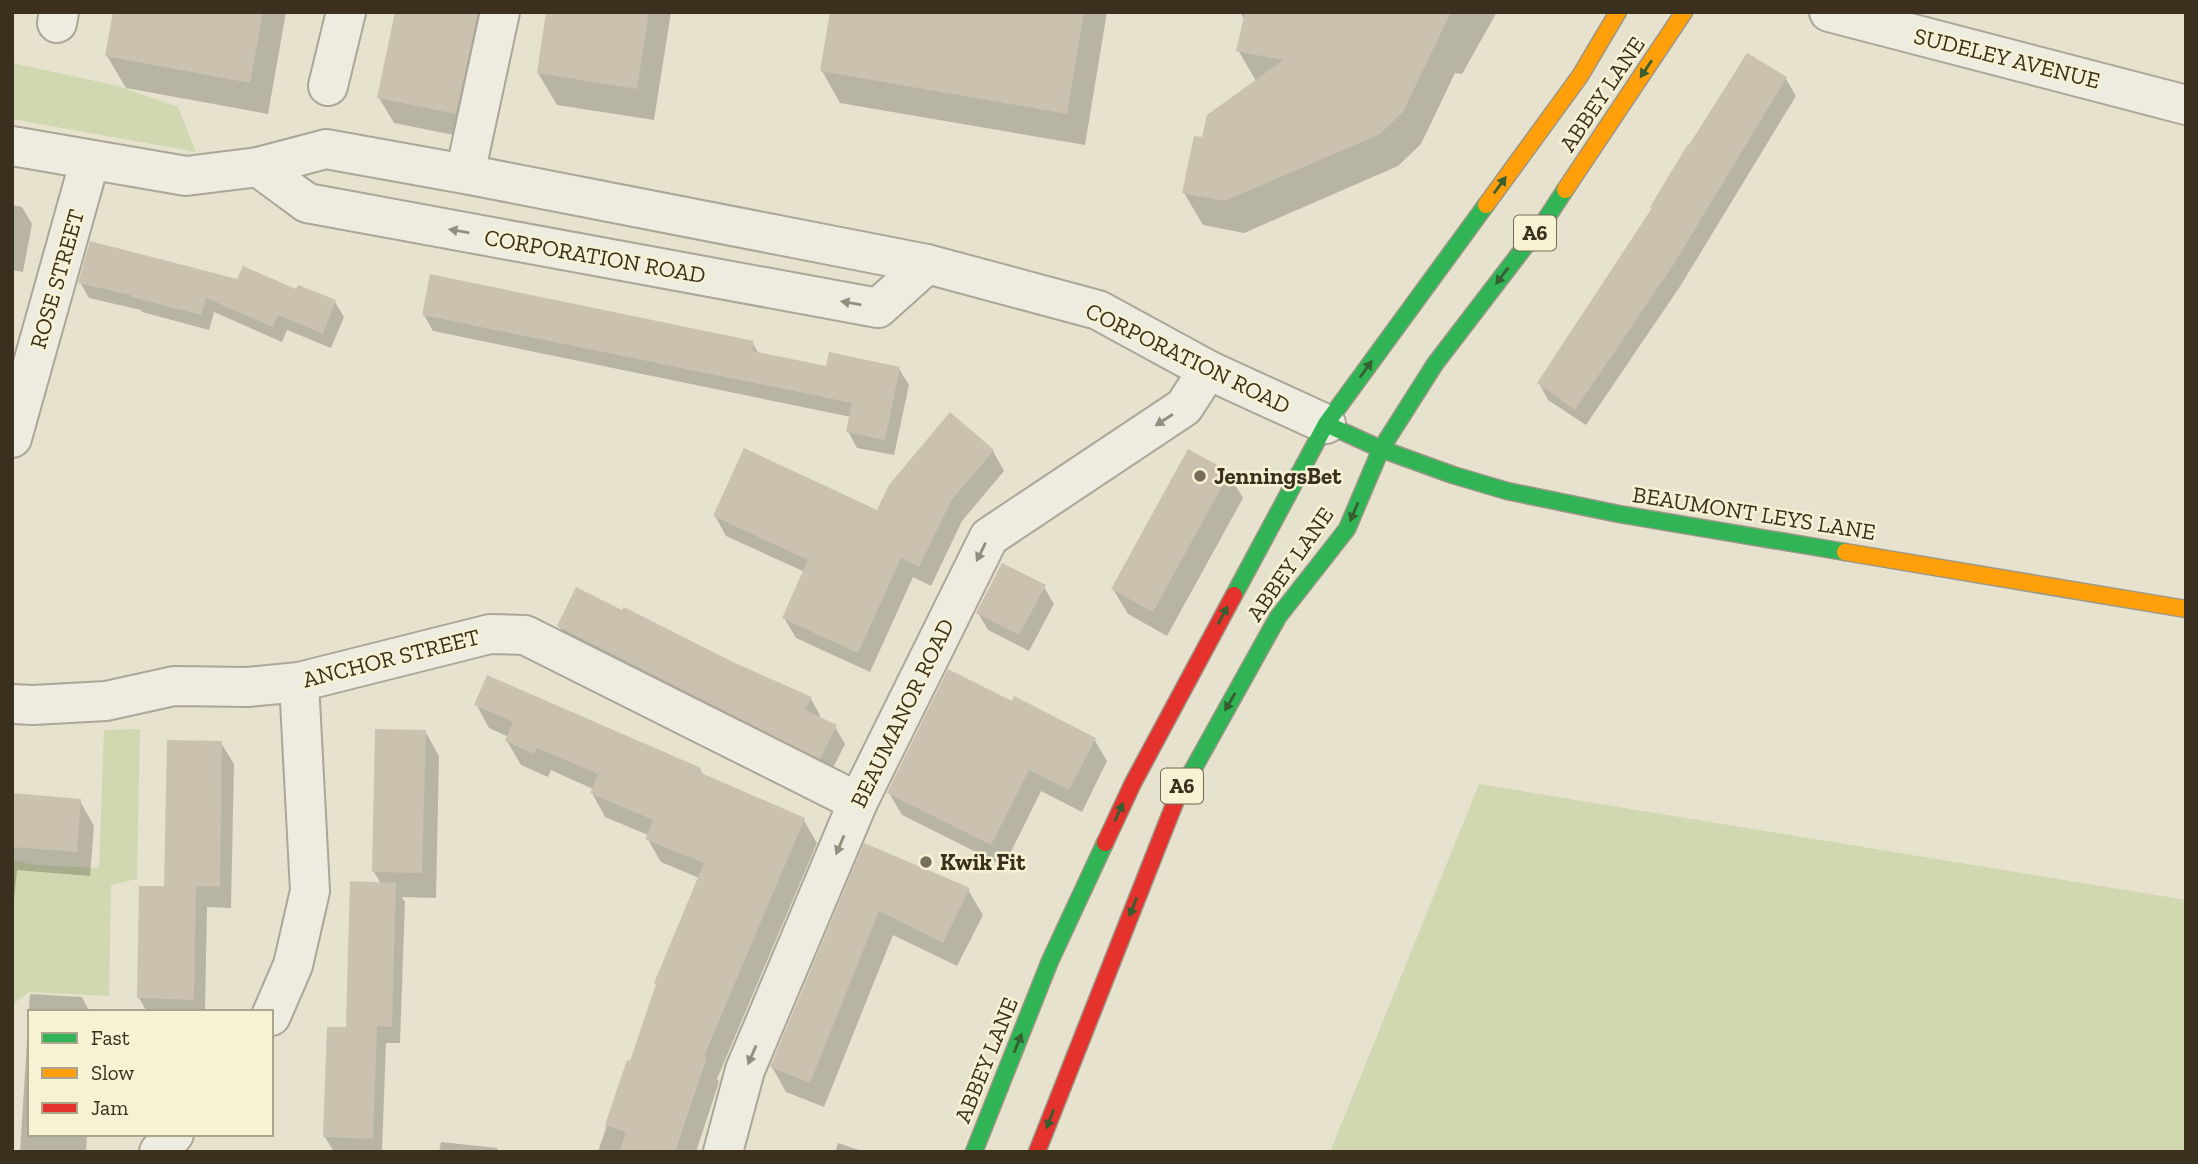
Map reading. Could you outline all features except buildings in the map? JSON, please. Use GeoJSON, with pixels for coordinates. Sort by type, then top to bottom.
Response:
{"type":"FeatureCollection","features":[{"type":"Feature","properties":{"kind":"main road","name":"ABBEY LANE"},"geometry":{"type":"LineString","coordinates":[[974,1152],[1051,961],[1133,783],[1326,424],[1580,76],[1618,12]]}},
{"type":"Feature","properties":{"kind":"main road","name":"ABBEY LANE"},"geometry":{"type":"LineString","coordinates":[[1037,1152],[1178,792],[1278,617],[1347,529],[1381,449],[1435,364],[1546,219],[1684,12]]}},
{"type":"Feature","properties":{"kind":"main road","name":"BEAUMONT LEYS LANE"},"geometry":{"type":"LineString","coordinates":[[1326,424],[1381,449],[1490,487],[1606,511],[2186,609]]}},
{"type":"Feature","properties":{"kind":"street"},"geometry":{"type":"LineString","coordinates":[[328,86],[346,12]]}},
{"type":"Feature","properties":{"kind":"street"},"geometry":{"type":"LineString","coordinates":[[465,174],[500,12]]}},
{"type":"Feature","properties":{"kind":"street","name":"SUDELEY AVENUE"},"geometry":{"type":"LineString","coordinates":[[1829,12],[2186,104]]}},
{"type":"Feature","properties":{"kind":"street","name":"CORPORATION ROAD"},"geometry":{"type":"LineString","coordinates":[[12,146],[186,176],[258,167],[326,149],[927,264],[1098,310],[1208,370],[1326,424]]}},
{"type":"Feature","properties":{"kind":"street","name":"ROSE STREET"},"geometry":{"type":"LineString","coordinates":[[12,438],[90,160]]}},
{"type":"Feature","properties":{"kind":"street","name":"CORPORATION ROAD"},"geometry":{"type":"LineString","coordinates":[[258,167],[307,203],[878,308],[927,264]]}},
{"type":"Feature","properties":{"kind":"street","name":"BEAUMANOR ROAD"},"geometry":{"type":"LineString","coordinates":[[723,1152],[745,1070],[858,802],[989,537],[1184,407],[1208,370]]}},
{"type":"Feature","properties":{"kind":"street","name":"ANCHOR STREET"},"geometry":{"type":"LineString","coordinates":[[12,704],[106,701],[174,687],[248,687],[299,682],[490,634],[525,635],[858,802]]}},
{"type":"Feature","properties":{"kind":"street"},"geometry":{"type":"LineString","coordinates":[[273,1011],[292,965],[310,891],[299,682]]}},
{"type":"Feature","properties":{"kind":"street"},"geometry":{"type":"LineString","coordinates":[[159,1152],[171,1136]]}},
{"type":"Feature","properties":{"kind":"green space"},"geometry":{"type":"Polygon","coordinates":[[[12,63],[118,86],[178,107],[196,152],[12,119],[12,63]]]}},
{"type":"Feature","properties":{"kind":"green space"},"geometry":{"type":"Polygon","coordinates":[[[140,729],[137,879],[111,885],[109,996],[29,992],[12,1005],[12,860],[35,865],[99,868],[104,730],[140,729]]]}},
{"type":"Feature","properties":{"kind":"green space"},"geometry":{"type":"Polygon","coordinates":[[[1479,784],[2186,900],[2186,1152],[1330,1152],[1479,784]]]}},
{"type":"Feature","properties":{"kind":"traffic: fast"},"geometry":{"type":"LineString","coordinates":[[1176,800],[1278,617],[1347,529],[1381,449],[1435,364],[1546,219],[1565,190]]}},
{"type":"Feature","properties":{"kind":"traffic: fast"},"geometry":{"type":"LineString","coordinates":[[1234,595],[1326,424],[1486,205]]}},
{"type":"Feature","properties":{"kind":"traffic: fast"},"geometry":{"type":"LineString","coordinates":[[1326,424],[1381,449],[1507,491],[1619,514],[1845,552]]}},
{"type":"Feature","properties":{"kind":"traffic: fast"},"geometry":{"type":"LineString","coordinates":[[974,1152],[1050,961],[1105,843]]}},
{"type":"Feature","properties":{"kind":"traffic: slow"},"geometry":{"type":"LineString","coordinates":[[1486,205],[1580,76],[1618,12]]}},
{"type":"Feature","properties":{"kind":"traffic: slow"},"geometry":{"type":"LineString","coordinates":[[1565,190],[1684,12]]}},
{"type":"Feature","properties":{"kind":"traffic: slow"},"geometry":{"type":"LineString","coordinates":[[1845,552],[2186,609]]}},
{"type":"Feature","properties":{"kind":"traffic: jam"},"geometry":{"type":"LineString","coordinates":[[1105,843],[1133,783],[1234,595]]}},
{"type":"Feature","properties":{"kind":"traffic: jam"},"geometry":{"type":"LineString","coordinates":[[1037,1152],[1176,800]]}},
{"type":"Feature","properties":{"kind":"place","name":"JenningsBet"},"geometry":{"type":"Point","coordinates":[1200,476]}},
{"type":"Feature","properties":{"kind":"place","name":"Kwik Fit"},"geometry":{"type":"Point","coordinates":[926,862]}}]}
